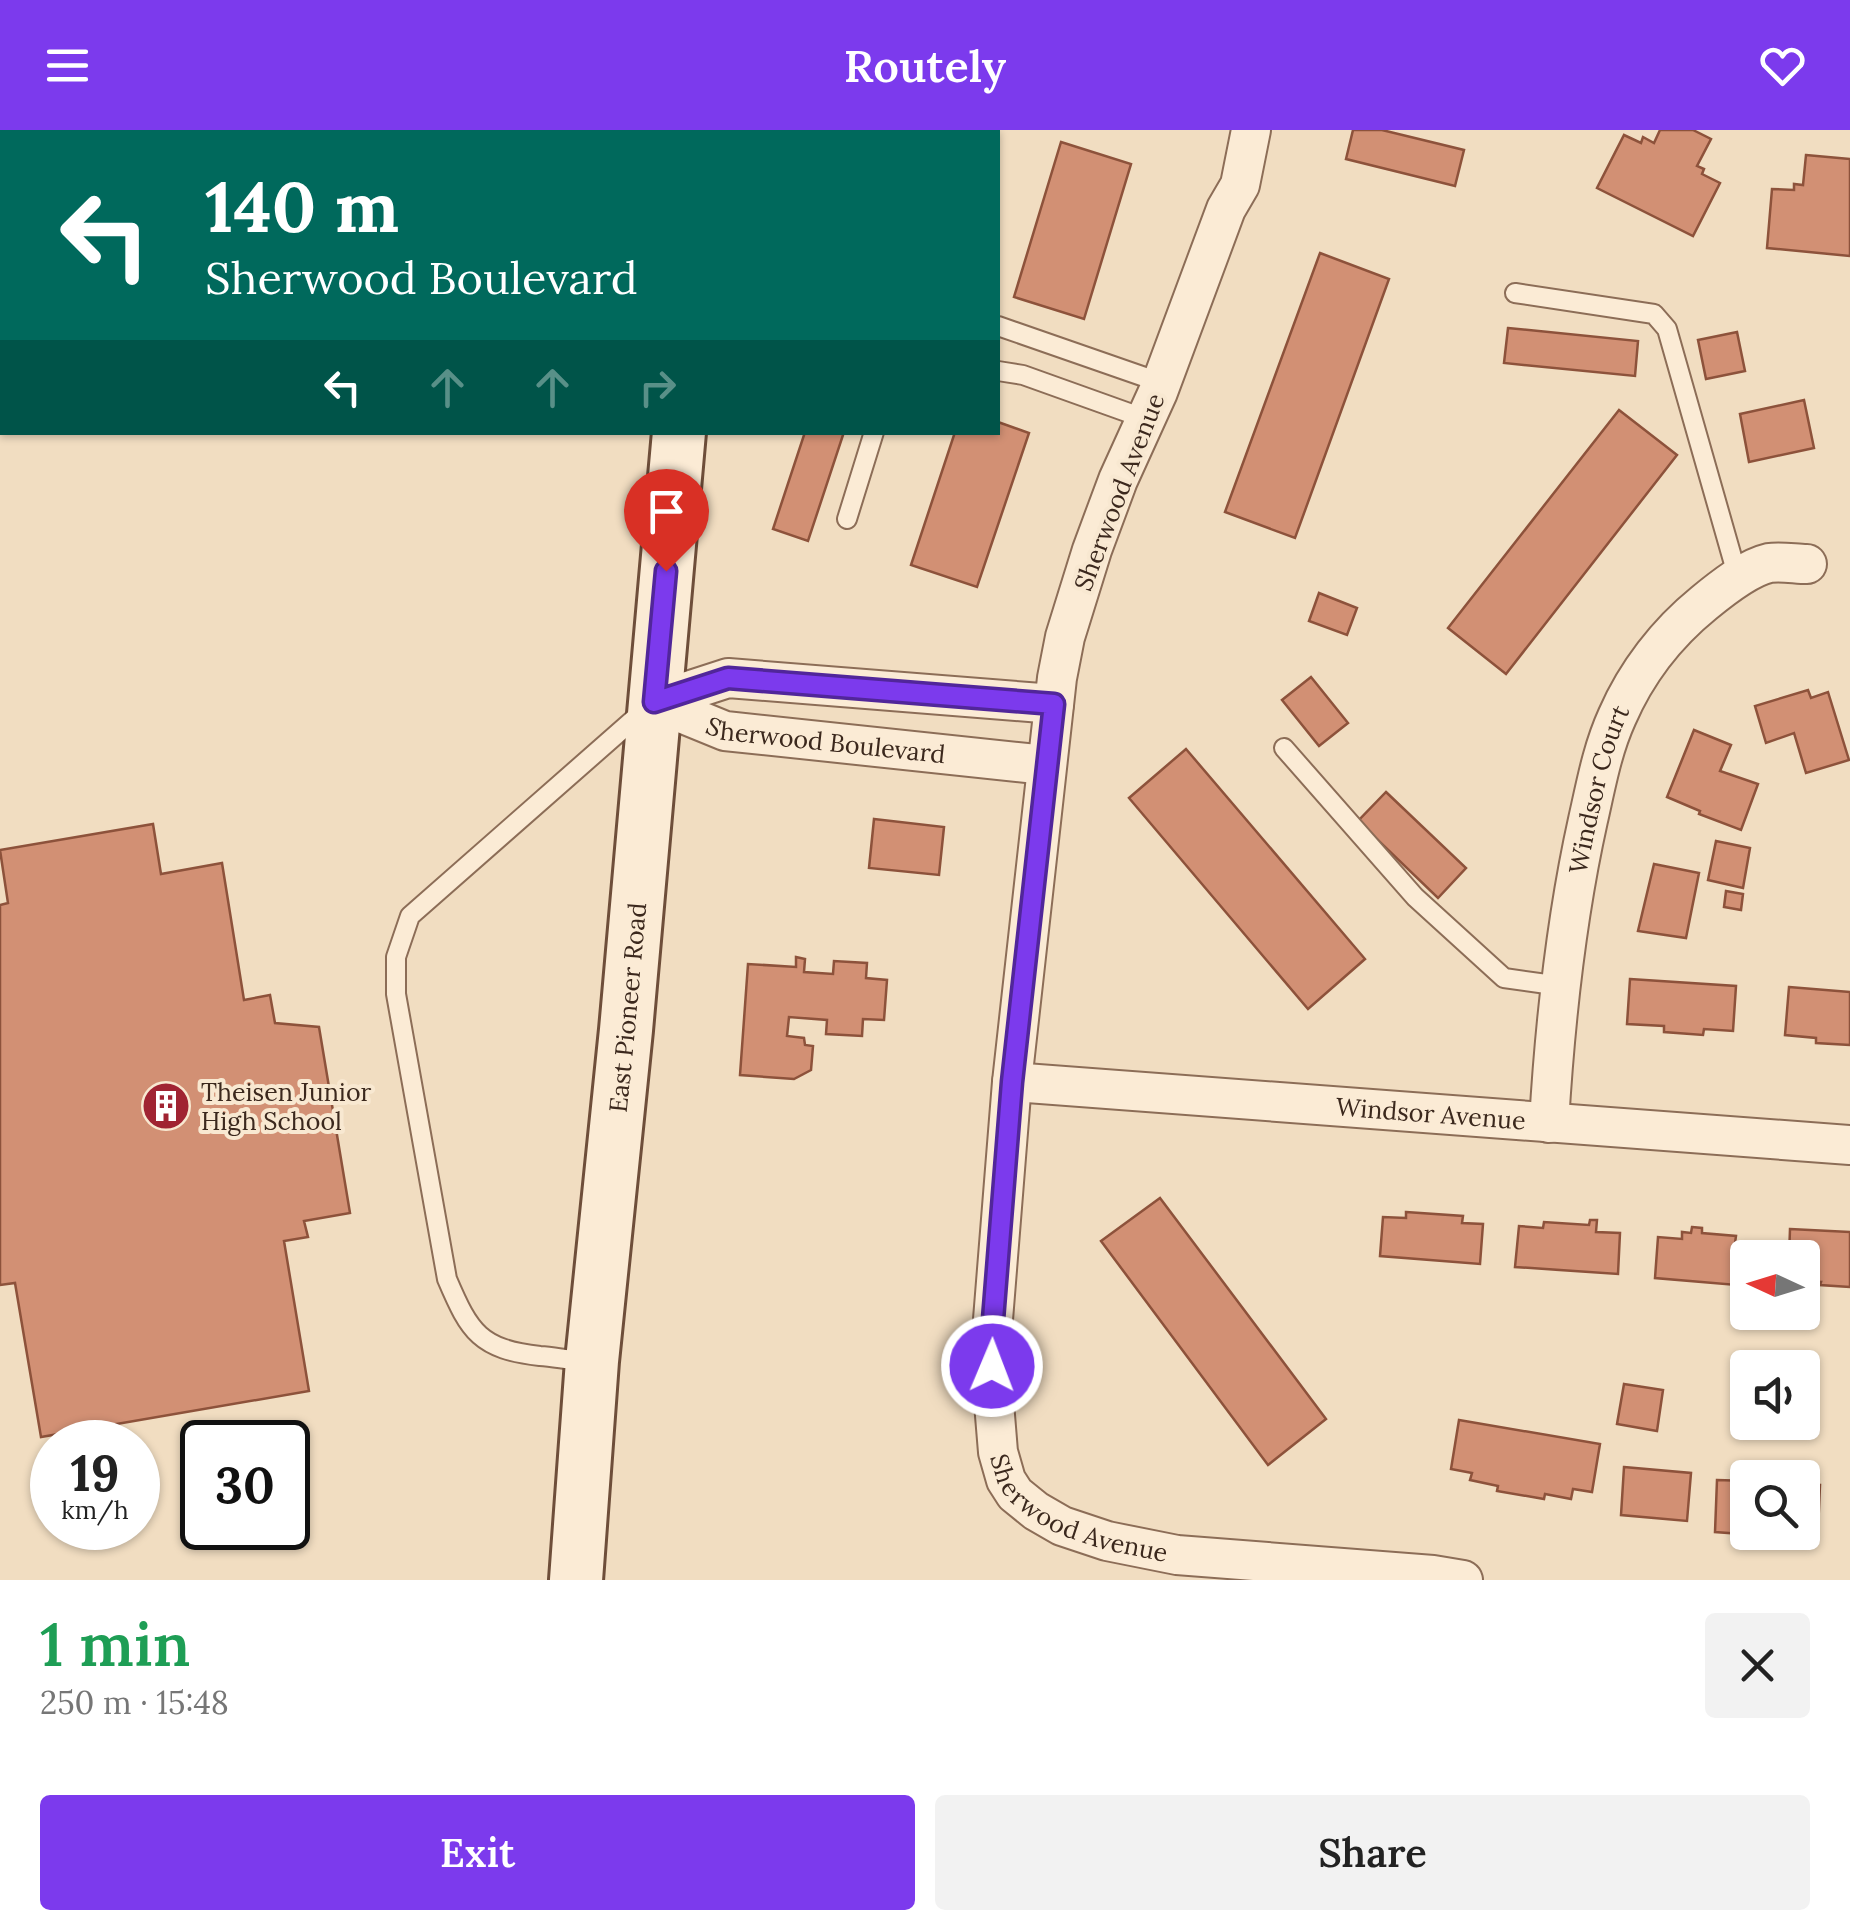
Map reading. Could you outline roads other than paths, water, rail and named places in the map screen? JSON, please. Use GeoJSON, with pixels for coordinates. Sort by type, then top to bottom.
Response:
{"type":"FeatureCollection","features":[{"type":"Feature","properties":{"kind":"main road","name":"East Pioneer Road"},"geometry":{"type":"LineString","coordinates":[[576,1580],[592,1361],[679,435]]}},
{"type":"Feature","properties":{"kind":"street","name":"Sherwood Avenue"},"geometry":{"type":"LineString","coordinates":[[1251,130],[1240,184],[1226,208],[1162,383],[1118,480],[1065,637],[1046,765],[1012,1082],[992,1332],[998,1452],[1006,1480],[1015,1494],[1036,1512],[1107,1542],[1176,1555],[1463,1580]]}},
{"type":"Feature","properties":{"kind":"street","name":"Windsor Court"},"geometry":{"type":"LineString","coordinates":[[1549,1123],[1561,986],[1583,845],[1602,758],[1617,717],[1664,642],[1694,611],[1738,578],[1769,563],[1808,564]]}},
{"type":"Feature","properties":{"kind":"street","name":"Sherwood Boulevard"},"geometry":{"type":"LineString","coordinates":[[654,702],[728,678],[1054,704]]}},
{"type":"Feature","properties":{"kind":"street","name":"Sherwood Boulevard"},"geometry":{"type":"LineString","coordinates":[[654,702],[724,731],[1046,765]]}},
{"type":"Feature","properties":{"kind":"street","name":"Windsor Avenue"},"geometry":{"type":"LineString","coordinates":[[1012,1082],[1850,1145]]}},
{"type":"Feature","properties":{"kind":"lane"},"geometry":{"type":"LineString","coordinates":[[1515,294],[1654,314],[1667,329],[1738,578]]}},
{"type":"Feature","properties":{"kind":"lane"},"geometry":{"type":"LineString","coordinates":[[1000,327],[1162,383]]}},
{"type":"Feature","properties":{"kind":"lane"},"geometry":{"type":"LineString","coordinates":[[1000,371],[1024,375],[1146,418]]}},
{"type":"Feature","properties":{"kind":"lane"},"geometry":{"type":"LineString","coordinates":[[847,519],[873,435]]}},
{"type":"Feature","properties":{"kind":"lane"},"geometry":{"type":"LineString","coordinates":[[592,1361],[512,1353],[499,1348],[483,1340],[469,1325],[455,1298],[447,1279],[396,994],[396,956],[410,916],[654,702]]}},
{"type":"Feature","properties":{"kind":"lane"},"geometry":{"type":"LineString","coordinates":[[1284,748],[1415,897],[1504,978],[1561,986]]}},
{"type":"Feature","properties":{"kind":"place","name":"Theisen Junior High School"},"geometry":{"type":"Point","coordinates":[166,1106]}}]}
